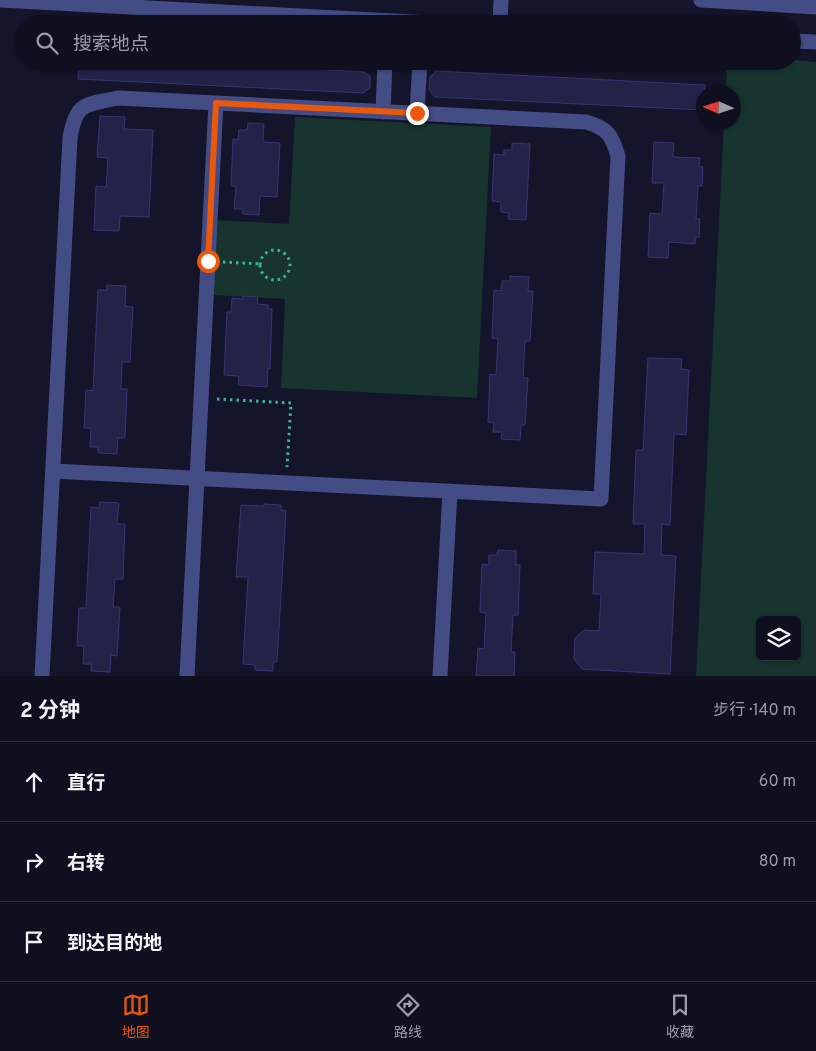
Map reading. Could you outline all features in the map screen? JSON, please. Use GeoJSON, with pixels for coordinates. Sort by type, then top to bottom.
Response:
{"type":"FeatureCollection","features":[{"type":"Feature","properties":{"kind":"street"},"geometry":{"type":"LineString","coordinates":[[0,0],[265,15]]}},
{"type":"Feature","properties":{"kind":"street"},"geometry":{"type":"LineString","coordinates":[[500,15],[501,0]]}},
{"type":"Feature","properties":{"kind":"street"},"geometry":{"type":"LineString","coordinates":[[701,0],[816,7]]}},
{"type":"Feature","properties":{"kind":"street"},"geometry":{"type":"LineString","coordinates":[[801,41],[816,42]]}},
{"type":"Feature","properties":{"kind":"street"},"geometry":{"type":"LineString","coordinates":[[382,112],[385,70]]}},
{"type":"Feature","properties":{"kind":"street"},"geometry":{"type":"LineString","coordinates":[[417,113],[419,70]]}},
{"type":"Feature","properties":{"kind":"street"},"geometry":{"type":"LineString","coordinates":[[42,676],[70,138],[72,122],[79,109],[92,103],[118,98],[586,122],[606,130],[614,142],[618,156],[601,499],[53,471]]}},
{"type":"Feature","properties":{"kind":"street"},"geometry":{"type":"LineString","coordinates":[[187,676],[216,103]]}},
{"type":"Feature","properties":{"kind":"street"},"geometry":{"type":"LineString","coordinates":[[440,676],[450,491]]}},
{"type":"Feature","properties":{"kind":"path"},"geometry":{"type":"LineString","coordinates":[[274,250],[288,257],[290,269],[283,278],[272,280],[266,278],[262,273],[261,264],[264,255],[274,250]]}},
{"type":"Feature","properties":{"kind":"path"},"geometry":{"type":"LineString","coordinates":[[208,261],[261,264]]}},
{"type":"Feature","properties":{"kind":"path"},"geometry":{"type":"LineString","coordinates":[[200,398],[291,403],[287,483]]}},
{"type":"Feature","properties":{"kind":"green space"},"geometry":{"type":"Polygon","coordinates":[[[801,61],[816,62],[816,676],[696,676],[724,130],[741,130],[741,85],[726,85],[727,70],[801,70],[801,61]]]}},
{"type":"Feature","properties":{"kind":"green space"},"geometry":{"type":"Polygon","coordinates":[[[295,117],[491,127],[477,398],[281,388],[285,299],[212,295],[216,220],[289,224],[295,117]]]}},
{"type":"Feature","properties":{"kind":"building"},"geometry":{"type":"Polygon","coordinates":[[[78,70],[328,70],[364,72],[370,76],[370,88],[363,93],[78,79],[78,70]]]}},
{"type":"Feature","properties":{"kind":"building"},"geometry":{"type":"Polygon","coordinates":[[[436,71],[705,85],[696,85],[696,110],[435,97],[429,90],[430,77],[436,71]]]}},
{"type":"Feature","properties":{"kind":"building"},"geometry":{"type":"Polygon","coordinates":[[[100,116],[125,117],[124,129],[153,130],[149,217],[120,216],[119,231],[94,230],[96,186],[106,187],[108,158],[97,157],[100,116]]]}},
{"type":"Feature","properties":{"kind":"building"},"geometry":{"type":"Polygon","coordinates":[[[248,123],[264,124],[263,142],[280,143],[277,197],[260,196],[259,215],[243,214],[243,209],[234,209],[236,186],[231,186],[233,139],[238,140],[239,130],[247,130],[248,123]]]}},
{"type":"Feature","properties":{"kind":"building"},"geometry":{"type":"Polygon","coordinates":[[[654,142],[674,143],[673,157],[700,158],[699,166],[703,167],[702,186],[698,186],[696,219],[700,219],[699,237],[695,237],[695,244],[669,242],[668,258],[648,257],[650,213],[662,214],[664,183],[652,183],[654,142]]]}},
{"type":"Feature","properties":{"kind":"building"},"geometry":{"type":"Polygon","coordinates":[[[512,143],[530,144],[526,220],[508,219],[509,213],[501,212],[501,202],[492,201],[494,154],[504,155],[504,150],[512,150],[512,143]]]}},
{"type":"Feature","properties":{"kind":"building"},"geometry":{"type":"Polygon","coordinates":[[[510,276],[529,277],[528,291],[533,291],[530,341],[525,341],[523,378],[528,378],[525,425],[521,425],[520,440],[501,439],[502,432],[493,432],[494,423],[488,422],[490,374],[496,375],[498,339],[492,338],[494,290],[501,291],[502,281],[510,281],[510,276]]]}},
{"type":"Feature","properties":{"kind":"building"},"geometry":{"type":"Polygon","coordinates":[[[107,285],[126,286],[125,306],[133,307],[130,362],[122,362],[121,389],[127,389],[125,438],[118,438],[117,454],[98,453],[98,447],[90,447],[91,428],[84,428],[86,390],[93,391],[98,290],[107,290],[107,285]]]}},
{"type":"Feature","properties":{"kind":"building"},"geometry":{"type":"Polygon","coordinates":[[[243,296],[258,297],[257,304],[268,305],[268,309],[272,309],[270,369],[268,368],[267,387],[238,385],[239,376],[224,375],[227,312],[231,312],[232,298],[243,299],[243,296]]]}},
{"type":"Feature","properties":{"kind":"building"},"geometry":{"type":"Polygon","coordinates":[[[648,358],[682,359],[681,369],[689,370],[686,435],[674,434],[670,525],[662,524],[661,555],[676,556],[670,674],[582,669],[574,659],[575,638],[584,630],[599,631],[601,594],[593,594],[595,552],[644,554],[645,524],[633,524],[636,450],[643,450],[648,358]]]}},
{"type":"Feature","properties":{"kind":"building"},"geometry":{"type":"Polygon","coordinates":[[[100,502],[119,503],[117,524],[125,524],[123,579],[115,579],[113,607],[120,607],[117,656],[111,655],[110,672],[91,671],[91,664],[83,664],[84,646],[77,646],[79,608],[86,608],[91,507],[99,508],[100,502]]]}},
{"type":"Feature","properties":{"kind":"building"},"geometry":{"type":"Polygon","coordinates":[[[264,504],[281,505],[281,510],[286,511],[277,662],[273,662],[273,671],[255,670],[255,665],[243,664],[248,577],[236,577],[241,505],[264,506],[264,504]]]}},
{"type":"Feature","properties":{"kind":"building"},"geometry":{"type":"Polygon","coordinates":[[[498,550],[516,551],[516,565],[520,565],[518,615],[513,615],[511,652],[515,652],[514,676],[476,676],[478,648],[484,649],[486,613],[480,612],[482,564],[489,565],[489,555],[497,555],[498,550]]]}},
{"type":"Feature","properties":{"kind":"route"},"geometry":{"type":"LineString","coordinates":[[208,261],[216,103],[417,113]]}}]}
